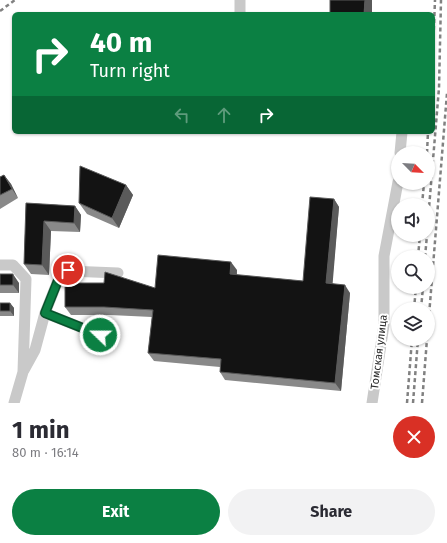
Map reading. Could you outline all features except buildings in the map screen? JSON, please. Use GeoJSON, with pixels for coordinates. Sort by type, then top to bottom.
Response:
{"type":"FeatureCollection","features":[{"type":"Feature","properties":{"kind":"street"},"geometry":{"type":"LineString","coordinates":[[240,0],[240,12]]}},
{"type":"Feature","properties":{"kind":"street"},"geometry":{"type":"LineString","coordinates":[[401,146],[402,134]]}},
{"type":"Feature","properties":{"kind":"street","name":"Томская улица"},"geometry":{"type":"LineString","coordinates":[[372,403],[384,325],[384,256],[396,190]]}},
{"type":"Feature","properties":{"kind":"street"},"geometry":{"type":"LineString","coordinates":[[0,265],[13,265],[26,279],[23,372]]}},
{"type":"Feature","properties":{"kind":"street"},"geometry":{"type":"LineString","coordinates":[[14,403],[23,372],[35,350],[45,313],[59,278],[68,270],[118,273]]}},
{"type":"Feature","properties":{"kind":"street"},"geometry":{"type":"LineString","coordinates":[[45,313],[100,335]]}},
{"type":"Feature","properties":{"kind":"railway"},"geometry":{"type":"LineString","coordinates":[[0,11],[15,0]]}},
{"type":"Feature","properties":{"kind":"railway"},"geometry":{"type":"LineString","coordinates":[[435,0],[435,12]]}},
{"type":"Feature","properties":{"kind":"railway"},"geometry":{"type":"LineString","coordinates":[[430,198],[439,88],[441,0]]}},
{"type":"Feature","properties":{"kind":"railway"},"geometry":{"type":"LineString","coordinates":[[430,302],[447,93]]}},
{"type":"Feature","properties":{"kind":"railway"},"geometry":{"type":"LineString","coordinates":[[427,146],[428,134]]}},
{"type":"Feature","properties":{"kind":"railway"},"geometry":{"type":"LineString","coordinates":[[423,190],[423,198]]}},
{"type":"Feature","properties":{"kind":"railway"},"geometry":{"type":"LineString","coordinates":[[419,242],[419,250]]}},
{"type":"Feature","properties":{"kind":"railway"},"geometry":{"type":"LineString","coordinates":[[426,242],[426,250]]}},
{"type":"Feature","properties":{"kind":"railway"},"geometry":{"type":"LineString","coordinates":[[415,294],[415,302]]}},
{"type":"Feature","properties":{"kind":"railway"},"geometry":{"type":"LineString","coordinates":[[422,294],[422,302]]}},
{"type":"Feature","properties":{"kind":"railway"},"geometry":{"type":"LineString","coordinates":[[407,403],[411,346]]}},
{"type":"Feature","properties":{"kind":"railway"},"geometry":{"type":"LineString","coordinates":[[413,403],[417,346]]}},
{"type":"Feature","properties":{"kind":"railway"},"geometry":{"type":"LineString","coordinates":[[422,403],[426,346]]}},
{"type":"Feature","properties":{"kind":"route"},"geometry":{"type":"LineString","coordinates":[[68,270],[59,278],[45,313],[100,335]]}}]}
